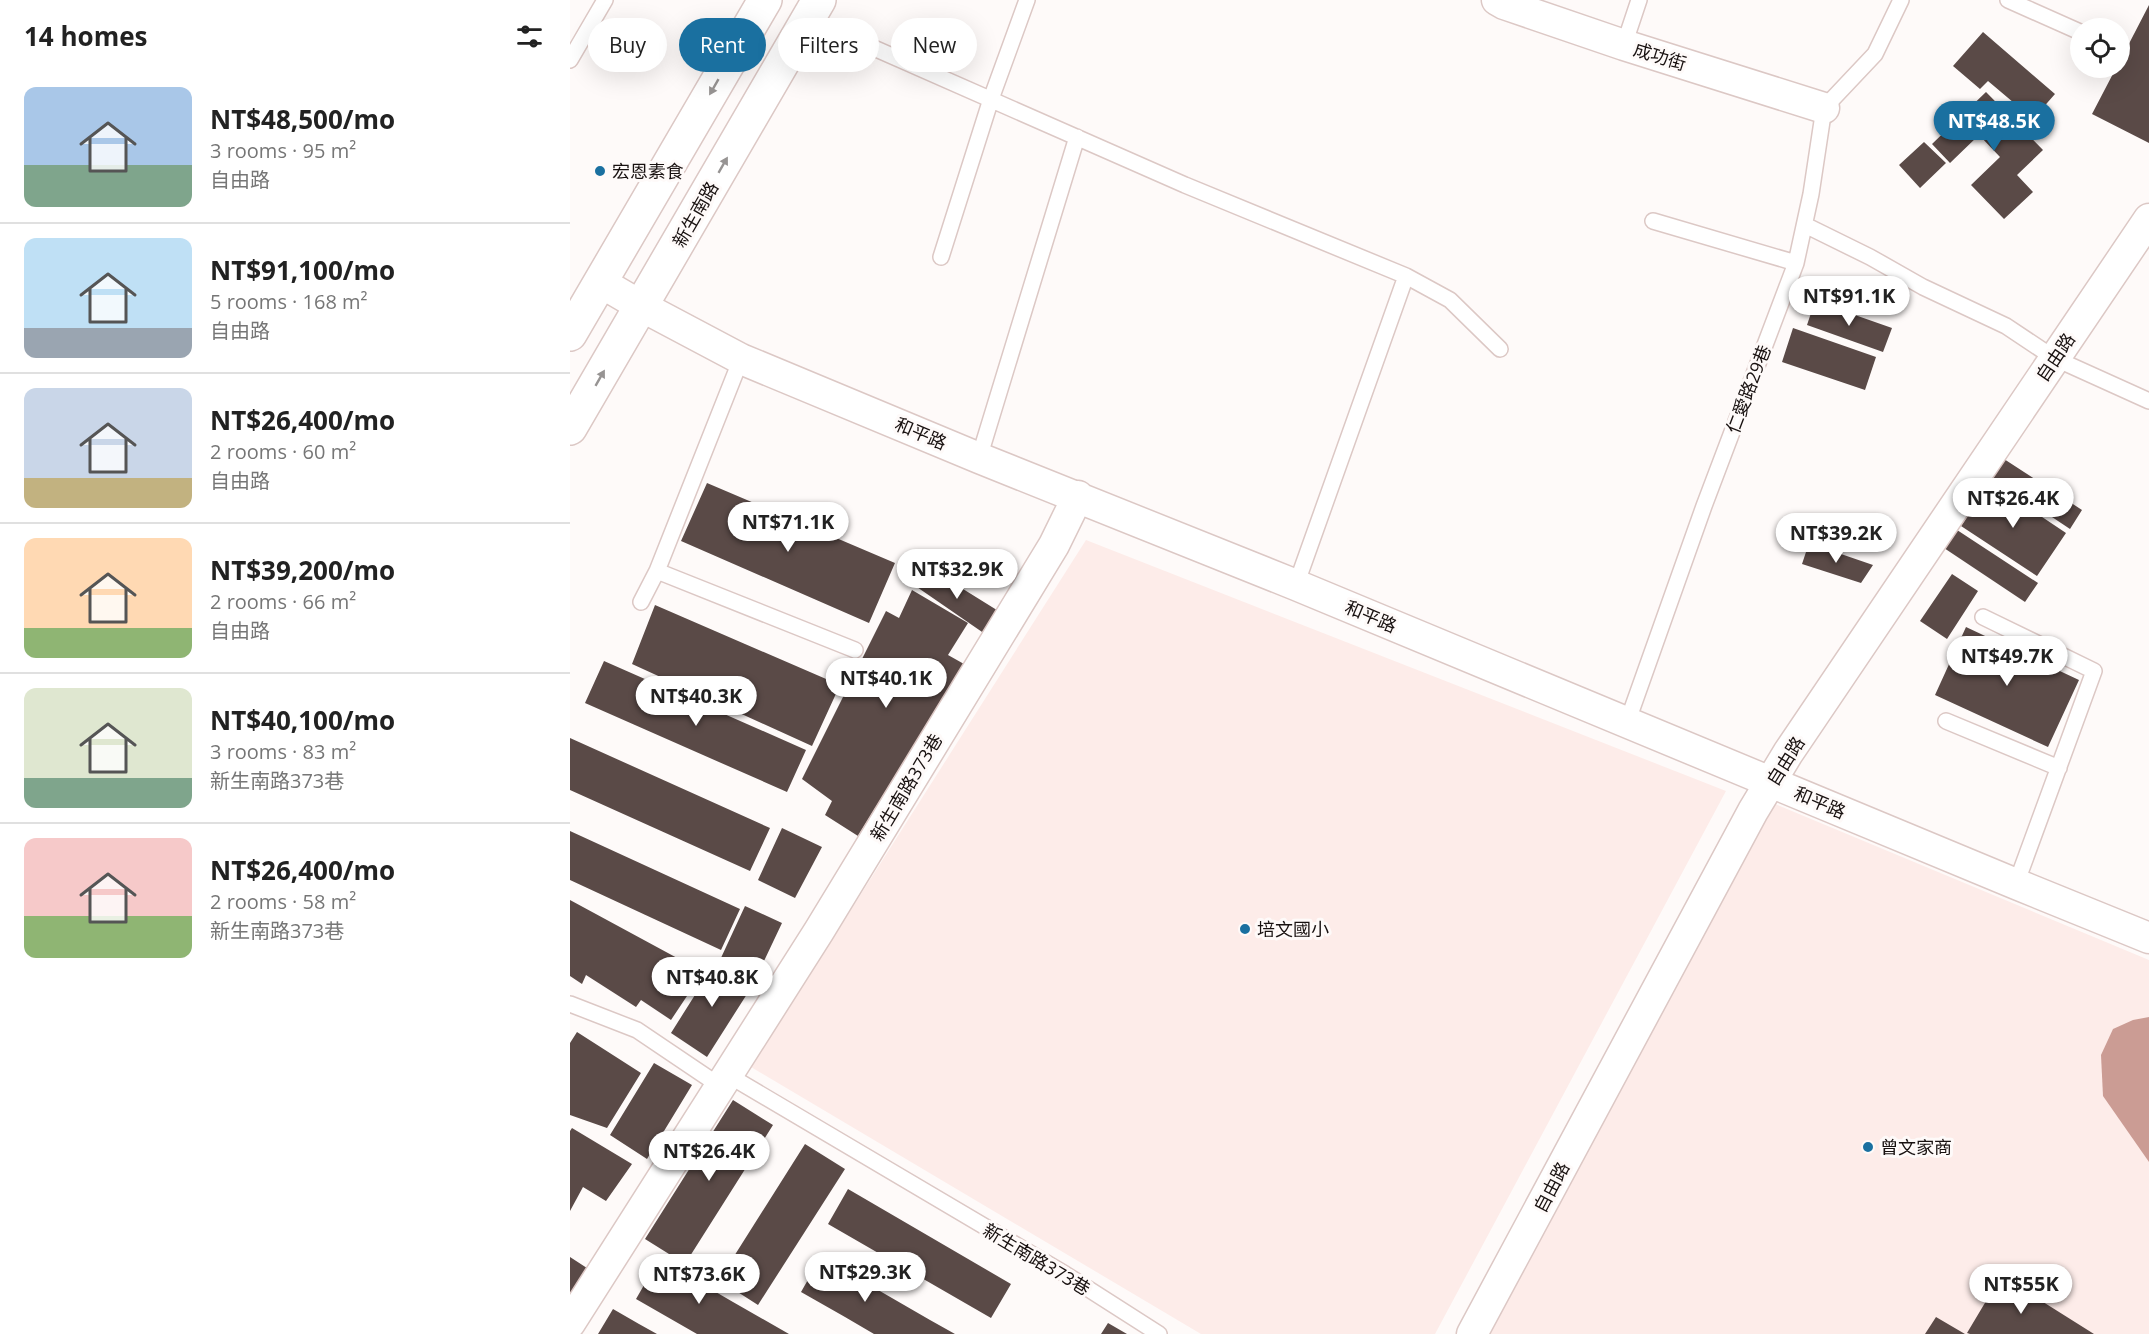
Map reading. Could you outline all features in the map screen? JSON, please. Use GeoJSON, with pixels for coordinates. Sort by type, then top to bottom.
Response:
{"type":"FeatureCollection","features":[{"type":"Feature","properties":{"kind":"main road"},"geometry":{"type":"LineString","coordinates":[[570,334],[765,0]]}},
{"type":"Feature","properties":{"kind":"main road","name":"新生南路"},"geometry":{"type":"LineString","coordinates":[[570,428],[814,9]]}},
{"type":"Feature","properties":{"kind":"street","name":"成功街"},"geometry":{"type":"LineString","coordinates":[[1502,1],[1624,45],[1824,108]]}},
{"type":"Feature","properties":{"kind":"street","name":"自由路"},"geometry":{"type":"LineString","coordinates":[[1472,1334],[1753,811],[1795,743],[2149,219]]}},
{"type":"Feature","properties":{"kind":"street","name":"和平路"},"geometry":{"type":"LineString","coordinates":[[600,282],[741,358],[979,458],[1296,585],[2149,938]]}},
{"type":"Feature","properties":{"kind":"street","name":"新生南路373巷"},"geometry":{"type":"LineString","coordinates":[[570,1323],[840,896],[1054,545],[1078,496]]}},
{"type":"Feature","properties":{"kind":"lane"},"geometry":{"type":"LineString","coordinates":[[570,60],[605,0]]}},
{"type":"Feature","properties":{"kind":"lane"},"geometry":{"type":"LineString","coordinates":[[941,257],[991,99],[1027,0]]}},
{"type":"Feature","properties":{"kind":"lane"},"geometry":{"type":"LineString","coordinates":[[1624,45],[1639,0]]}},
{"type":"Feature","properties":{"kind":"lane"},"geometry":{"type":"LineString","coordinates":[[1824,108],[1875,54],[1901,0]]}},
{"type":"Feature","properties":{"kind":"lane"},"geometry":{"type":"LineString","coordinates":[[2008,0],[2070,28]]}},
{"type":"Feature","properties":{"kind":"lane"},"geometry":{"type":"LineString","coordinates":[[814,9],[991,99],[1185,185],[1406,276],[1450,300],[1500,349]]}},
{"type":"Feature","properties":{"kind":"lane","name":"仁愛路29巷"},"geometry":{"type":"LineString","coordinates":[[1627,723],[1704,506],[1796,263],[1805,225],[1824,108]]}},
{"type":"Feature","properties":{"kind":"lane"},"geometry":{"type":"LineString","coordinates":[[979,458],[1077,137]]}},
{"type":"Feature","properties":{"kind":"lane"},"geometry":{"type":"LineString","coordinates":[[1653,221],[1796,263]]}},
{"type":"Feature","properties":{"kind":"lane"},"geometry":{"type":"LineString","coordinates":[[1805,225],[1870,256],[1923,287],[2006,326],[2054,358],[2149,401]]}},
{"type":"Feature","properties":{"kind":"lane"},"geometry":{"type":"LineString","coordinates":[[1296,585],[1406,276]]}},
{"type":"Feature","properties":{"kind":"lane"},"geometry":{"type":"LineString","coordinates":[[641,602],[657,571],[741,358]]}},
{"type":"Feature","properties":{"kind":"lane"},"geometry":{"type":"LineString","coordinates":[[657,571],[855,650]]}},
{"type":"Feature","properties":{"kind":"lane"},"geometry":{"type":"LineString","coordinates":[[1983,617],[2094,671],[2016,884]]}},
{"type":"Feature","properties":{"kind":"lane"},"geometry":{"type":"LineString","coordinates":[[1946,721],[2059,768]]}},
{"type":"Feature","properties":{"kind":"lane"},"geometry":{"type":"LineString","coordinates":[[570,1004],[637,1030],[724,1080]]}},
{"type":"Feature","properties":{"kind":"lane","name":"新生南路373巷"},"geometry":{"type":"LineString","coordinates":[[724,1080],[1065,1274],[1159,1334]]}},
{"type":"Feature","properties":{"kind":"shaded area","name":"培文國小"},"geometry":{"type":"Polygon","coordinates":[[[1086,540],[1726,791],[1435,1334],[1201,1334],[751,1067],[1086,540]]]}},
{"type":"Feature","properties":{"kind":"shaded area","name":"曾文家商"},"geometry":{"type":"Polygon","coordinates":[[[1775,804],[2149,960],[2149,1334],[1486,1334],[1775,804]]]}},
{"type":"Feature","properties":{"kind":"shaded area"},"geometry":{"type":"Polygon","coordinates":[[[2149,1017],[2149,1162],[2103,1096],[2101,1055],[2113,1029],[2133,1020],[2149,1017]]]}},
{"type":"Feature","properties":{"kind":"building"},"geometry":{"type":"Polygon","coordinates":[[[2149,5],[2149,143],[2092,114],[2111,78],[2130,78],[2130,42],[2149,5]]]}},
{"type":"Feature","properties":{"kind":"building"},"geometry":{"type":"Polygon","coordinates":[[[1983,32],[2055,94],[2033,119],[1988,81],[1980,89],[1953,66],[1983,32]]]}},
{"type":"Feature","properties":{"kind":"building"},"geometry":{"type":"Polygon","coordinates":[[[1986,92],[2043,150],[2017,175],[2033,192],[2004,219],[1971,185],[2000,157],[1979,135],[1950,163],[1932,144],[1986,92]]]}},
{"type":"Feature","properties":{"kind":"building"},"geometry":{"type":"Polygon","coordinates":[[[1924,142],[1946,163],[1920,188],[1899,165],[1924,142]]]}},
{"type":"Feature","properties":{"kind":"building"},"geometry":{"type":"Polygon","coordinates":[[[1815,301],[1892,328],[1883,352],[1807,325],[1815,301]]]}},
{"type":"Feature","properties":{"kind":"building"},"geometry":{"type":"Polygon","coordinates":[[[1793,328],[1876,357],[1865,390],[1782,362],[1793,328]]]}},
{"type":"Feature","properties":{"kind":"building"},"geometry":{"type":"Polygon","coordinates":[[[2004,459],[2082,510],[2070,529],[1992,477],[2004,459]]]}},
{"type":"Feature","properties":{"kind":"building"},"geometry":{"type":"Polygon","coordinates":[[[1990,482],[2066,533],[2037,576],[1961,526],[1990,482]]]}},
{"type":"Feature","properties":{"kind":"building"},"geometry":{"type":"Polygon","coordinates":[[[707,483],[895,563],[869,623],[681,541],[707,483]]]}},
{"type":"Feature","properties":{"kind":"building"},"geometry":{"type":"Polygon","coordinates":[[[1954,528],[2038,583],[2025,602],[1941,546],[1954,528]]]}},
{"type":"Feature","properties":{"kind":"building"},"geometry":{"type":"Polygon","coordinates":[[[1809,543],[1873,565],[1861,583],[1802,564],[1809,543]]]}},
{"type":"Feature","properties":{"kind":"building"},"geometry":{"type":"Polygon","coordinates":[[[926,566],[1000,612],[985,634],[914,585],[926,566]]]}},
{"type":"Feature","properties":{"kind":"building"},"geometry":{"type":"Polygon","coordinates":[[[1952,574],[1978,591],[1947,639],[1920,621],[1952,574]]]}},
{"type":"Feature","properties":{"kind":"building"},"geometry":{"type":"Polygon","coordinates":[[[912,590],[968,623],[948,655],[964,664],[858,836],[825,815],[832,801],[802,779],[886,611],[899,618],[912,590]]]}},
{"type":"Feature","properties":{"kind":"building"},"geometry":{"type":"Polygon","coordinates":[[[655,605],[840,685],[812,746],[632,664],[655,605]]]}},
{"type":"Feature","properties":{"kind":"building"},"geometry":{"type":"Polygon","coordinates":[[[1966,627],[2079,680],[2048,747],[1935,695],[1966,627]]]}},
{"type":"Feature","properties":{"kind":"building"},"geometry":{"type":"Polygon","coordinates":[[[604,661],[806,750],[787,792],[585,703],[604,661]]]}},
{"type":"Feature","properties":{"kind":"building"},"geometry":{"type":"Polygon","coordinates":[[[570,738],[770,828],[750,871],[570,790],[570,738]]]}},
{"type":"Feature","properties":{"kind":"building"},"geometry":{"type":"Polygon","coordinates":[[[782,828],[822,847],[795,898],[758,880],[782,828]]]}},
{"type":"Feature","properties":{"kind":"building"},"geometry":{"type":"Polygon","coordinates":[[[570,831],[740,909],[721,950],[570,880],[570,831]]]}},
{"type":"Feature","properties":{"kind":"building"},"geometry":{"type":"Polygon","coordinates":[[[570,900],[703,972],[671,1020],[641,1000],[636,1007],[586,975],[582,984],[570,976],[570,900]]]}},
{"type":"Feature","properties":{"kind":"building"},"geometry":{"type":"Polygon","coordinates":[[[745,906],[782,923],[756,978],[720,960],[745,906]]]}},
{"type":"Feature","properties":{"kind":"building"},"geometry":{"type":"Polygon","coordinates":[[[717,960],[754,983],[707,1057],[671,1033],[717,960]]]}},
{"type":"Feature","properties":{"kind":"building"},"geometry":{"type":"Polygon","coordinates":[[[577,1032],[641,1073],[607,1128],[570,1115],[570,1043],[577,1032]]]}},
{"type":"Feature","properties":{"kind":"building"},"geometry":{"type":"Polygon","coordinates":[[[654,1063],[692,1085],[647,1159],[610,1135],[654,1063]]]}},
{"type":"Feature","properties":{"kind":"building"},"geometry":{"type":"Polygon","coordinates":[[[733,1100],[773,1125],[685,1264],[645,1239],[733,1100]]]}},
{"type":"Feature","properties":{"kind":"building"},"geometry":{"type":"Polygon","coordinates":[[[572,1128],[632,1164],[606,1201],[583,1187],[570,1211],[570,1131],[572,1128]]]}},
{"type":"Feature","properties":{"kind":"building"},"geometry":{"type":"Polygon","coordinates":[[[805,1144],[845,1169],[758,1305],[719,1280],[805,1144]]]}},
{"type":"Feature","properties":{"kind":"building"},"geometry":{"type":"Polygon","coordinates":[[[848,1189],[1011,1284],[991,1318],[828,1224],[848,1189]]]}},
{"type":"Feature","properties":{"kind":"building"},"geometry":{"type":"Polygon","coordinates":[[[570,1257],[590,1270],[570,1300],[570,1257]]]}},
{"type":"Feature","properties":{"kind":"building"},"geometry":{"type":"Polygon","coordinates":[[[821,1257],[955,1334],[874,1334],[801,1292],[821,1257]]]}},
{"type":"Feature","properties":{"kind":"building"},"geometry":{"type":"Polygon","coordinates":[[[659,1259],[789,1334],[697,1334],[636,1299],[659,1259]]]}},
{"type":"Feature","properties":{"kind":"building"},"geometry":{"type":"Polygon","coordinates":[[[2001,1276],[2010,1281],[2094,1334],[1967,1333],[2001,1276]]]}},
{"type":"Feature","properties":{"kind":"building"},"geometry":{"type":"Polygon","coordinates":[[[613,1309],[639,1324],[657,1334],[598,1334],[613,1309]]]}},
{"type":"Feature","properties":{"kind":"building"},"geometry":{"type":"Polygon","coordinates":[[[1936,1317],[1965,1334],[1925,1334],[1936,1317]]]}},
{"type":"Feature","properties":{"kind":"building"},"geometry":{"type":"Polygon","coordinates":[[[1108,1323],[1127,1334],[1101,1334],[1108,1323]]]}},
{"type":"Feature","properties":{"kind":"place","name":"宏恩素食"},"geometry":{"type":"Point","coordinates":[600,171]}},
{"type":"Feature","properties":{"kind":"place","name":"培文國小"},"geometry":{"type":"Point","coordinates":[1245,929]}},
{"type":"Feature","properties":{"kind":"place","name":"曾文家商"},"geometry":{"type":"Point","coordinates":[1868,1147]}}]}
